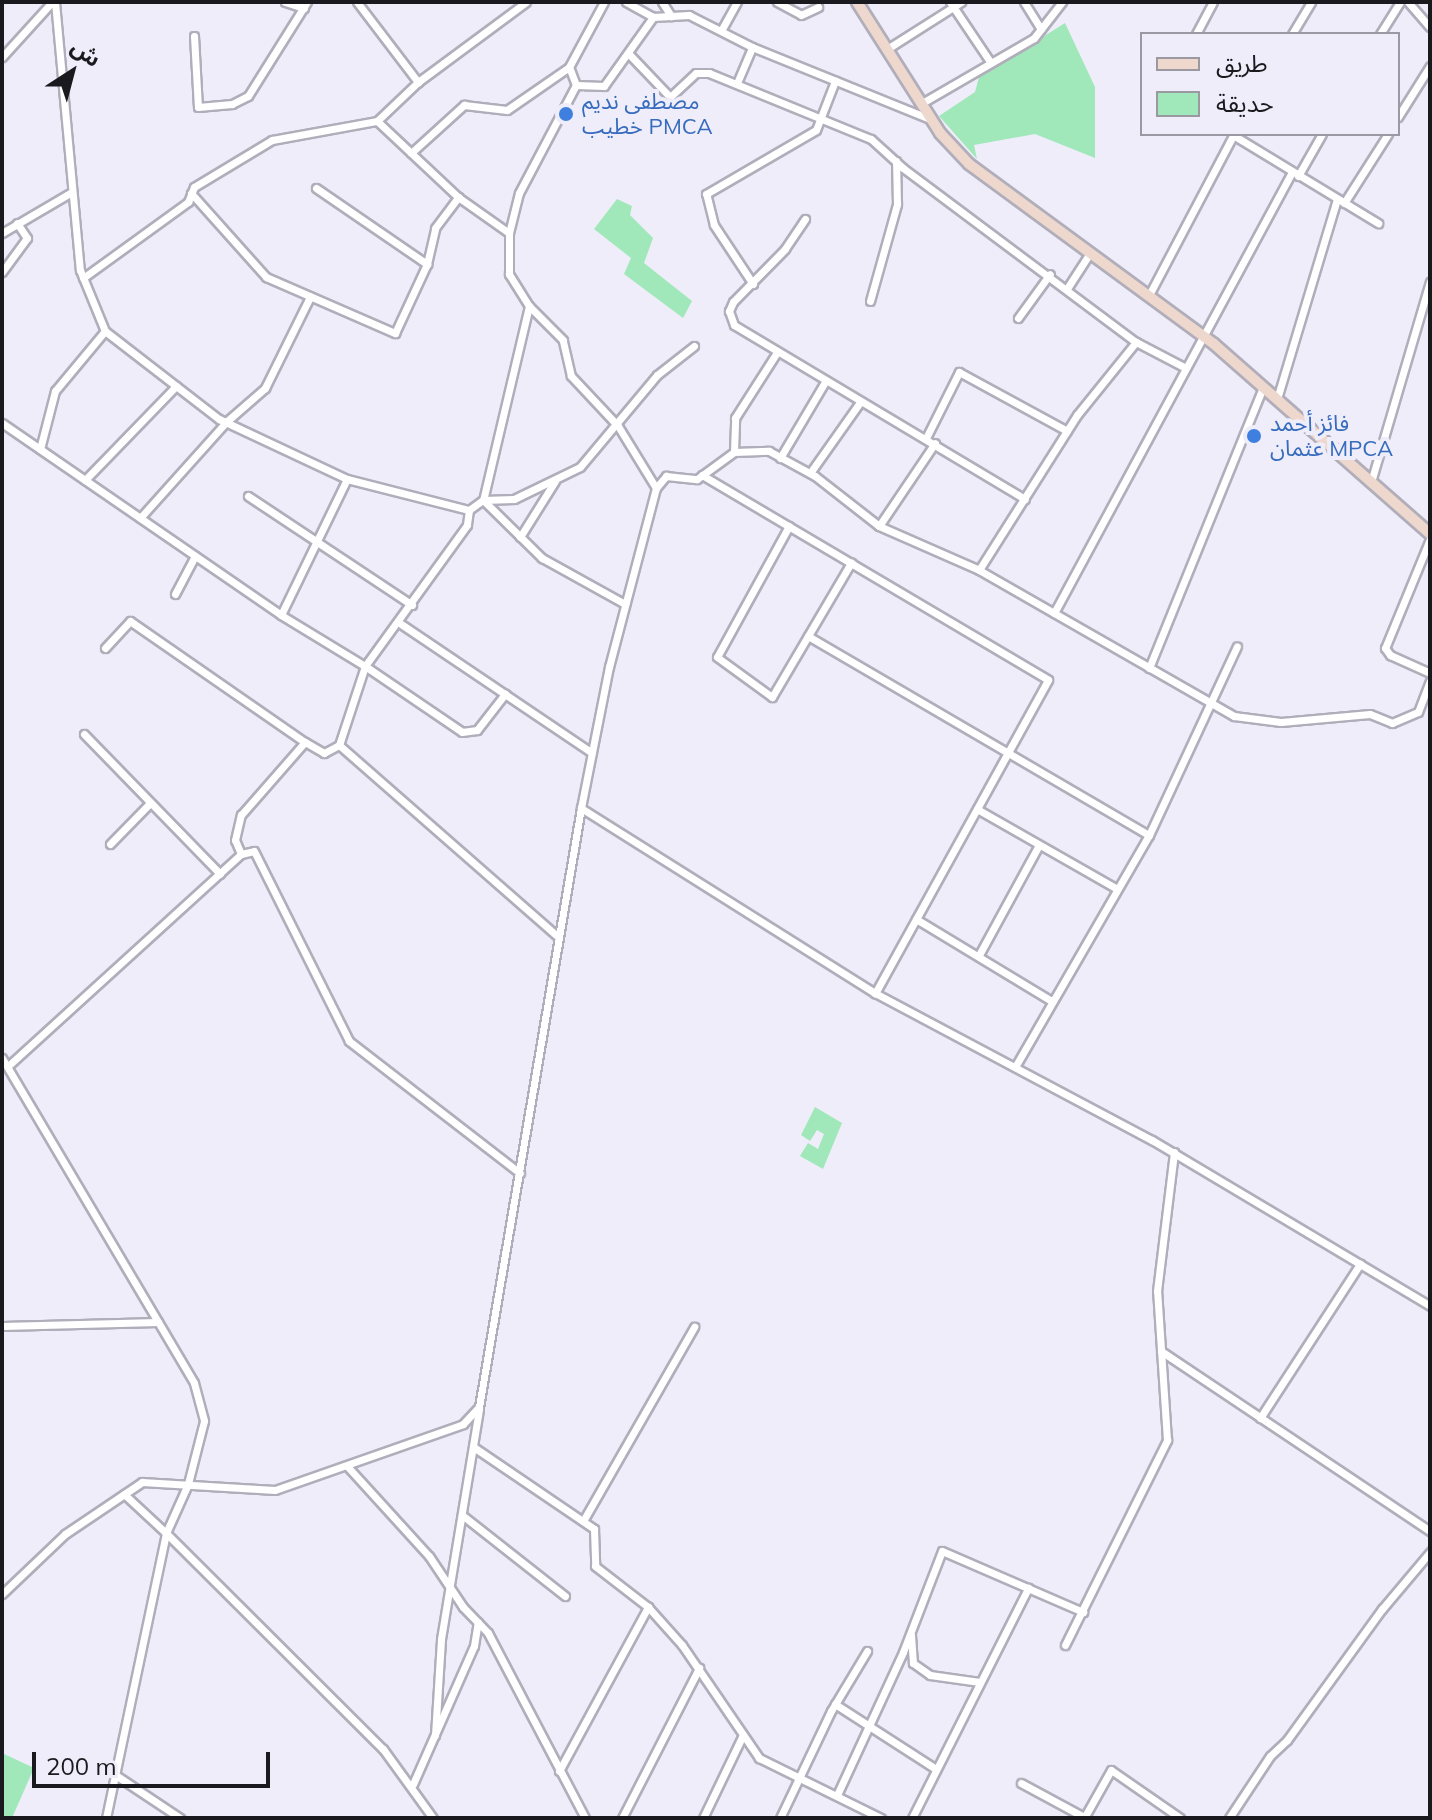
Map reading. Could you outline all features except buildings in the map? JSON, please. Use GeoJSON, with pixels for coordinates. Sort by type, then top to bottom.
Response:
{"type":"FeatureCollection","features":[{"type":"Feature","properties":{"kind":"street"},"geometry":{"type":"LineString","coordinates":[[2,57],[53,2]]}},
{"type":"Feature","properties":{"kind":"street"},"geometry":{"type":"LineString","coordinates":[[53,2],[70,193],[83,278],[105,331],[226,422],[347,479],[469,510]]}},
{"type":"Feature","properties":{"kind":"street"},"geometry":{"type":"LineString","coordinates":[[194,36],[198,107],[232,104],[248,96],[305,5],[285,2]]}},
{"type":"Feature","properties":{"kind":"street"},"geometry":{"type":"LineString","coordinates":[[357,2],[418,82]]}},
{"type":"Feature","properties":{"kind":"street"},"geometry":{"type":"LineString","coordinates":[[83,278],[188,202],[194,187],[272,140],[377,121],[418,82],[526,2]]}},
{"type":"Feature","properties":{"kind":"street"},"geometry":{"type":"LineString","coordinates":[[411,153],[464,105],[507,110],[569,67],[604,2]]}},
{"type":"Feature","properties":{"kind":"street"},"geometry":{"type":"LineString","coordinates":[[626,2],[653,17],[689,15],[722,29],[752,47],[932,120]]}},
{"type":"Feature","properties":{"kind":"street"},"geometry":{"type":"LineString","coordinates":[[662,2],[671,16]]}},
{"type":"Feature","properties":{"kind":"street"},"geometry":{"type":"LineString","coordinates":[[722,29],[737,2]]}},
{"type":"Feature","properties":{"kind":"street"},"geometry":{"type":"LineString","coordinates":[[777,2],[801,15],[818,7]]}},
{"type":"Feature","properties":{"kind":"street"},"geometry":{"type":"LineString","coordinates":[[857,2],[932,120],[969,164],[1203,335],[1430,537],[1385,648],[1390,655],[1430,673]]}},
{"type":"Feature","properties":{"kind":"street"},"geometry":{"type":"LineString","coordinates":[[1024,2],[1041,29]]}},
{"type":"Feature","properties":{"kind":"street"},"geometry":{"type":"LineString","coordinates":[[922,103],[991,63],[1041,29],[1062,2]]}},
{"type":"Feature","properties":{"kind":"street"},"geometry":{"type":"LineString","coordinates":[[1197,32],[1213,2]]}},
{"type":"Feature","properties":{"kind":"street"},"geometry":{"type":"LineString","coordinates":[[1293,32],[1311,2]]}},
{"type":"Feature","properties":{"kind":"street"},"geometry":{"type":"LineString","coordinates":[[1381,32],[1400,2]]}},
{"type":"Feature","properties":{"kind":"street"},"geometry":{"type":"LineString","coordinates":[[1408,2],[1430,27]]}},
{"type":"Feature","properties":{"kind":"street"},"geometry":{"type":"LineString","coordinates":[[887,49],[955,4],[991,63]]}},
{"type":"Feature","properties":{"kind":"street"},"geometry":{"type":"LineString","coordinates":[[576,85],[604,86],[653,17]]}},
{"type":"Feature","properties":{"kind":"street"},"geometry":{"type":"LineString","coordinates":[[737,83],[752,47]]}},
{"type":"Feature","properties":{"kind":"street"},"geometry":{"type":"LineString","coordinates":[[628,53],[670,97],[696,73],[737,83],[821,114],[871,139],[1136,342],[1184,367]]}},
{"type":"Feature","properties":{"kind":"street"},"geometry":{"type":"LineString","coordinates":[[1400,114],[1430,66]]}},
{"type":"Feature","properties":{"kind":"street"},"geometry":{"type":"LineString","coordinates":[[569,67],[576,85],[519,193],[509,233],[509,274],[529,306],[563,340],[571,376],[618,426],[656,488]]}},
{"type":"Feature","properties":{"kind":"street"},"geometry":{"type":"LineString","coordinates":[[753,284],[714,225],[706,194],[760,159],[805,139],[816,130],[835,81]]}},
{"type":"Feature","properties":{"kind":"street"},"geometry":{"type":"LineString","coordinates":[[377,121],[458,197],[509,233]]}},
{"type":"Feature","properties":{"kind":"street"},"geometry":{"type":"LineString","coordinates":[[1149,295],[1232,136]]}},
{"type":"Feature","properties":{"kind":"street"},"geometry":{"type":"LineString","coordinates":[[1235,136],[1378,223]]}},
{"type":"Feature","properties":{"kind":"street"},"geometry":{"type":"LineString","coordinates":[[1054,613],[1184,367],[1295,174],[1321,136]]}},
{"type":"Feature","properties":{"kind":"street"},"geometry":{"type":"LineString","coordinates":[[1277,399],[1340,201],[1387,136]]}},
{"type":"Feature","properties":{"kind":"street"},"geometry":{"type":"LineString","coordinates":[[870,301],[897,204],[896,161]]}},
{"type":"Feature","properties":{"kind":"street"},"geometry":{"type":"LineString","coordinates":[[316,188],[427,264]]}},
{"type":"Feature","properties":{"kind":"street"},"geometry":{"type":"LineString","coordinates":[[2,233],[70,193]]}},
{"type":"Feature","properties":{"kind":"street"},"geometry":{"type":"LineString","coordinates":[[191,193],[266,277],[395,333],[427,264],[435,228],[458,197]]}},
{"type":"Feature","properties":{"kind":"street"},"geometry":{"type":"LineString","coordinates":[[805,219],[753,284],[733,302],[729,316],[734,325],[776,354],[935,443],[1025,499]]}},
{"type":"Feature","properties":{"kind":"street"},"geometry":{"type":"LineString","coordinates":[[2,272],[27,238],[17,223]]}},
{"type":"Feature","properties":{"kind":"street"},"geometry":{"type":"LineString","coordinates":[[1068,287],[1090,253]]}},
{"type":"Feature","properties":{"kind":"street"},"geometry":{"type":"LineString","coordinates":[[1018,318],[1050,274]]}},
{"type":"Feature","properties":{"kind":"street"},"geometry":{"type":"LineString","coordinates":[[1371,482],[1430,281]]}},
{"type":"Feature","properties":{"kind":"street"},"geometry":{"type":"LineString","coordinates":[[140,518],[226,422],[265,388],[310,297]]}},
{"type":"Feature","properties":{"kind":"street"},"geometry":{"type":"LineString","coordinates":[[483,500],[529,306]]}},
{"type":"Feature","properties":{"kind":"street"},"geometry":{"type":"LineString","coordinates":[[40,449],[55,391],[105,331]]}},
{"type":"Feature","properties":{"kind":"street"},"geometry":{"type":"LineString","coordinates":[[979,570],[1067,431],[1136,342]]}},
{"type":"Feature","properties":{"kind":"street"},"geometry":{"type":"LineString","coordinates":[[105,648],[130,621],[324,753],[339,745],[365,666],[401,624],[467,525],[469,510],[483,500],[514,499],[580,467],[618,426],[657,375],[694,346]]}},
{"type":"Feature","properties":{"kind":"street"},"geometry":{"type":"LineString","coordinates":[[734,452],[735,418],[776,354]]}},
{"type":"Feature","properties":{"kind":"street"},"geometry":{"type":"LineString","coordinates":[[926,438],[959,372],[1067,431]]}},
{"type":"Feature","properties":{"kind":"street"},"geometry":{"type":"LineString","coordinates":[[780,458],[825,382]]}},
{"type":"Feature","properties":{"kind":"street"},"geometry":{"type":"LineString","coordinates":[[85,480],[176,386]]}},
{"type":"Feature","properties":{"kind":"street"},"geometry":{"type":"LineString","coordinates":[[1149,668],[1263,387]]}},
{"type":"Feature","properties":{"kind":"street"},"geometry":{"type":"LineString","coordinates":[[810,473],[860,402]]}},
{"type":"Feature","properties":{"kind":"street"},"geometry":{"type":"LineString","coordinates":[[2,423],[281,615],[365,666],[462,732],[477,730],[505,694]]}},
{"type":"Feature","properties":{"kind":"street"},"geometry":{"type":"LineString","coordinates":[[879,526],[935,443]]}},
{"type":"Feature","properties":{"kind":"street"},"geometry":{"type":"LineString","coordinates":[[702,475],[734,452],[769,451],[810,473],[879,526],[979,570],[1211,706],[1257,721],[1370,714],[1392,723],[1418,712],[1430,681]]}},
{"type":"Feature","properties":{"kind":"street"},"geometry":{"type":"LineString","coordinates":[[435,1735],[434,1694],[557,936],[592,753],[625,604],[656,488],[666,476],[702,475],[1048,680],[875,993]]}},
{"type":"Feature","properties":{"kind":"street"},"geometry":{"type":"LineString","coordinates":[[281,615],[347,479]]}},
{"type":"Feature","properties":{"kind":"street"},"geometry":{"type":"LineString","coordinates":[[520,537],[555,481]]}},
{"type":"Feature","properties":{"kind":"street"},"geometry":{"type":"LineString","coordinates":[[248,496],[412,605]]}},
{"type":"Feature","properties":{"kind":"street"},"geometry":{"type":"LineString","coordinates":[[483,500],[542,558],[625,604]]}},
{"type":"Feature","properties":{"kind":"street"},"geometry":{"type":"LineString","coordinates":[[789,526],[717,657],[772,697],[851,563]]}},
{"type":"Feature","properties":{"kind":"street"},"geometry":{"type":"LineString","coordinates":[[175,594],[195,556]]}},
{"type":"Feature","properties":{"kind":"street"},"geometry":{"type":"LineString","coordinates":[[401,624],[592,753]]}},
{"type":"Feature","properties":{"kind":"street"},"geometry":{"type":"LineString","coordinates":[[808,636],[1006,755],[1149,835]]}},
{"type":"Feature","properties":{"kind":"street"},"geometry":{"type":"LineString","coordinates":[[1015,1067],[1050,1000],[1149,835],[1237,646]]}},
{"type":"Feature","properties":{"kind":"street"},"geometry":{"type":"LineString","coordinates":[[84,734],[220,874]]}},
{"type":"Feature","properties":{"kind":"street"},"geometry":{"type":"LineString","coordinates":[[241,854],[235,840],[241,815],[305,742]]}},
{"type":"Feature","properties":{"kind":"street"},"geometry":{"type":"LineString","coordinates":[[339,745],[557,936]]}},
{"type":"Feature","properties":{"kind":"street"},"geometry":{"type":"LineString","coordinates":[[110,844],[150,803]]}},
{"type":"Feature","properties":{"kind":"street"},"geometry":{"type":"LineString","coordinates":[[581,808],[875,993],[1174,1152],[1430,1306]]}},
{"type":"Feature","properties":{"kind":"street"},"geometry":{"type":"LineString","coordinates":[[977,809],[1117,889]]}},
{"type":"Feature","properties":{"kind":"street"},"geometry":{"type":"LineString","coordinates":[[979,955],[1039,845]]}},
{"type":"Feature","properties":{"kind":"street"},"geometry":{"type":"LineString","coordinates":[[8,1066],[241,854],[254,851],[349,1041],[520,1173]]}},
{"type":"Feature","properties":{"kind":"street"},"geometry":{"type":"LineString","coordinates":[[916,919],[1050,1000]]}},
{"type":"Feature","properties":{"kind":"street"},"geometry":{"type":"LineString","coordinates":[[2,1058],[194,1383],[204,1421],[188,1484],[166,1533],[106,1818]]}},
{"type":"Feature","properties":{"kind":"street"},"geometry":{"type":"LineString","coordinates":[[1065,1645],[1167,1440],[1157,1291],[1174,1152]]}},
{"type":"Feature","properties":{"kind":"street"},"geometry":{"type":"LineString","coordinates":[[1260,1418],[1360,1264]]}},
{"type":"Feature","properties":{"kind":"street"},"geometry":{"type":"LineString","coordinates":[[2,1326],[158,1322]]}},
{"type":"Feature","properties":{"kind":"street"},"geometry":{"type":"LineString","coordinates":[[583,1521],[694,1327]]}},
{"type":"Feature","properties":{"kind":"street"},"geometry":{"type":"LineString","coordinates":[[1161,1351],[1430,1531]]}},
{"type":"Feature","properties":{"kind":"street"},"geometry":{"type":"LineString","coordinates":[[2,1594],[65,1534],[142,1482],[275,1490],[463,1424],[479,1407]]}},
{"type":"Feature","properties":{"kind":"street"},"geometry":{"type":"LineString","coordinates":[[475,1448],[594,1529],[595,1566],[648,1607],[699,1668],[759,1758],[881,1818]]}},
{"type":"Feature","properties":{"kind":"street"},"geometry":{"type":"LineString","coordinates":[[347,1466],[478,1622],[585,1818]]}},
{"type":"Feature","properties":{"kind":"street"},"geometry":{"type":"LineString","coordinates":[[124,1494],[413,1784],[433,1818]]}},
{"type":"Feature","properties":{"kind":"street"},"geometry":{"type":"LineString","coordinates":[[462,1515],[565,1596]]}},
{"type":"Feature","properties":{"kind":"street"},"geometry":{"type":"LineString","coordinates":[[837,1795],[911,1633],[942,1551],[1083,1612]]}},
{"type":"Feature","properties":{"kind":"street"},"geometry":{"type":"LineString","coordinates":[[1229,1818],[1270,1756],[1287,1740],[1382,1609],[1430,1552]]}},
{"type":"Feature","properties":{"kind":"street"},"geometry":{"type":"LineString","coordinates":[[912,1818],[1028,1588]]}},
{"type":"Feature","properties":{"kind":"street"},"geometry":{"type":"LineString","coordinates":[[559,1771],[648,1607]]}},
{"type":"Feature","properties":{"kind":"street"},"geometry":{"type":"LineString","coordinates":[[413,1784],[474,1646],[478,1622]]}},
{"type":"Feature","properties":{"kind":"street"},"geometry":{"type":"LineString","coordinates":[[911,1633],[913,1663],[930,1675],[980,1682]]}},
{"type":"Feature","properties":{"kind":"street"},"geometry":{"type":"LineString","coordinates":[[780,1818],[835,1704],[867,1651]]}},
{"type":"Feature","properties":{"kind":"street"},"geometry":{"type":"LineString","coordinates":[[622,1818],[699,1668]]}},
{"type":"Feature","properties":{"kind":"street"},"geometry":{"type":"LineString","coordinates":[[835,1704],[936,1769]]}},
{"type":"Feature","properties":{"kind":"street"},"geometry":{"type":"LineString","coordinates":[[703,1818],[743,1735]]}},
{"type":"Feature","properties":{"kind":"street"},"geometry":{"type":"LineString","coordinates":[[1021,1783],[1084,1818],[1111,1770],[1180,1818]]}},
{"type":"Feature","properties":{"kind":"street"},"geometry":{"type":"LineString","coordinates":[[117,1776],[180,1818]]}},
{"type":"Feature","properties":{"kind":"green space"},"geometry":{"type":"Polygon","coordinates":[[[1065,23],[1095,87],[1095,158],[1035,134],[974,145],[977,159],[939,116],[975,92],[979,77],[1065,23]]]}},
{"type":"Feature","properties":{"kind":"green space"},"geometry":{"type":"Polygon","coordinates":[[[617,199],[632,206],[630,215],[653,238],[644,263],[692,301],[683,318],[624,274],[631,258],[594,229],[617,199]]]}},
{"type":"Feature","properties":{"kind":"green space"},"geometry":{"type":"Polygon","coordinates":[[[815,1107],[842,1123],[823,1169],[800,1156],[808,1143],[818,1149],[824,1134],[817,1130],[810,1141],[801,1135],[815,1107]]]}},
{"type":"Feature","properties":{"kind":"green space"},"geometry":{"type":"Polygon","coordinates":[[[2,1753],[34,1768],[12,1818],[2,1818],[2,1753]]]}},
{"type":"Feature","properties":{"kind":"place","name":"مصطفى نديم خطيب PMCA"},"geometry":{"type":"Point","coordinates":[566,114]}},
{"type":"Feature","properties":{"kind":"place","name":"فائز أحمد عثمان MPCA"},"geometry":{"type":"Point","coordinates":[1254,436]}}]}
